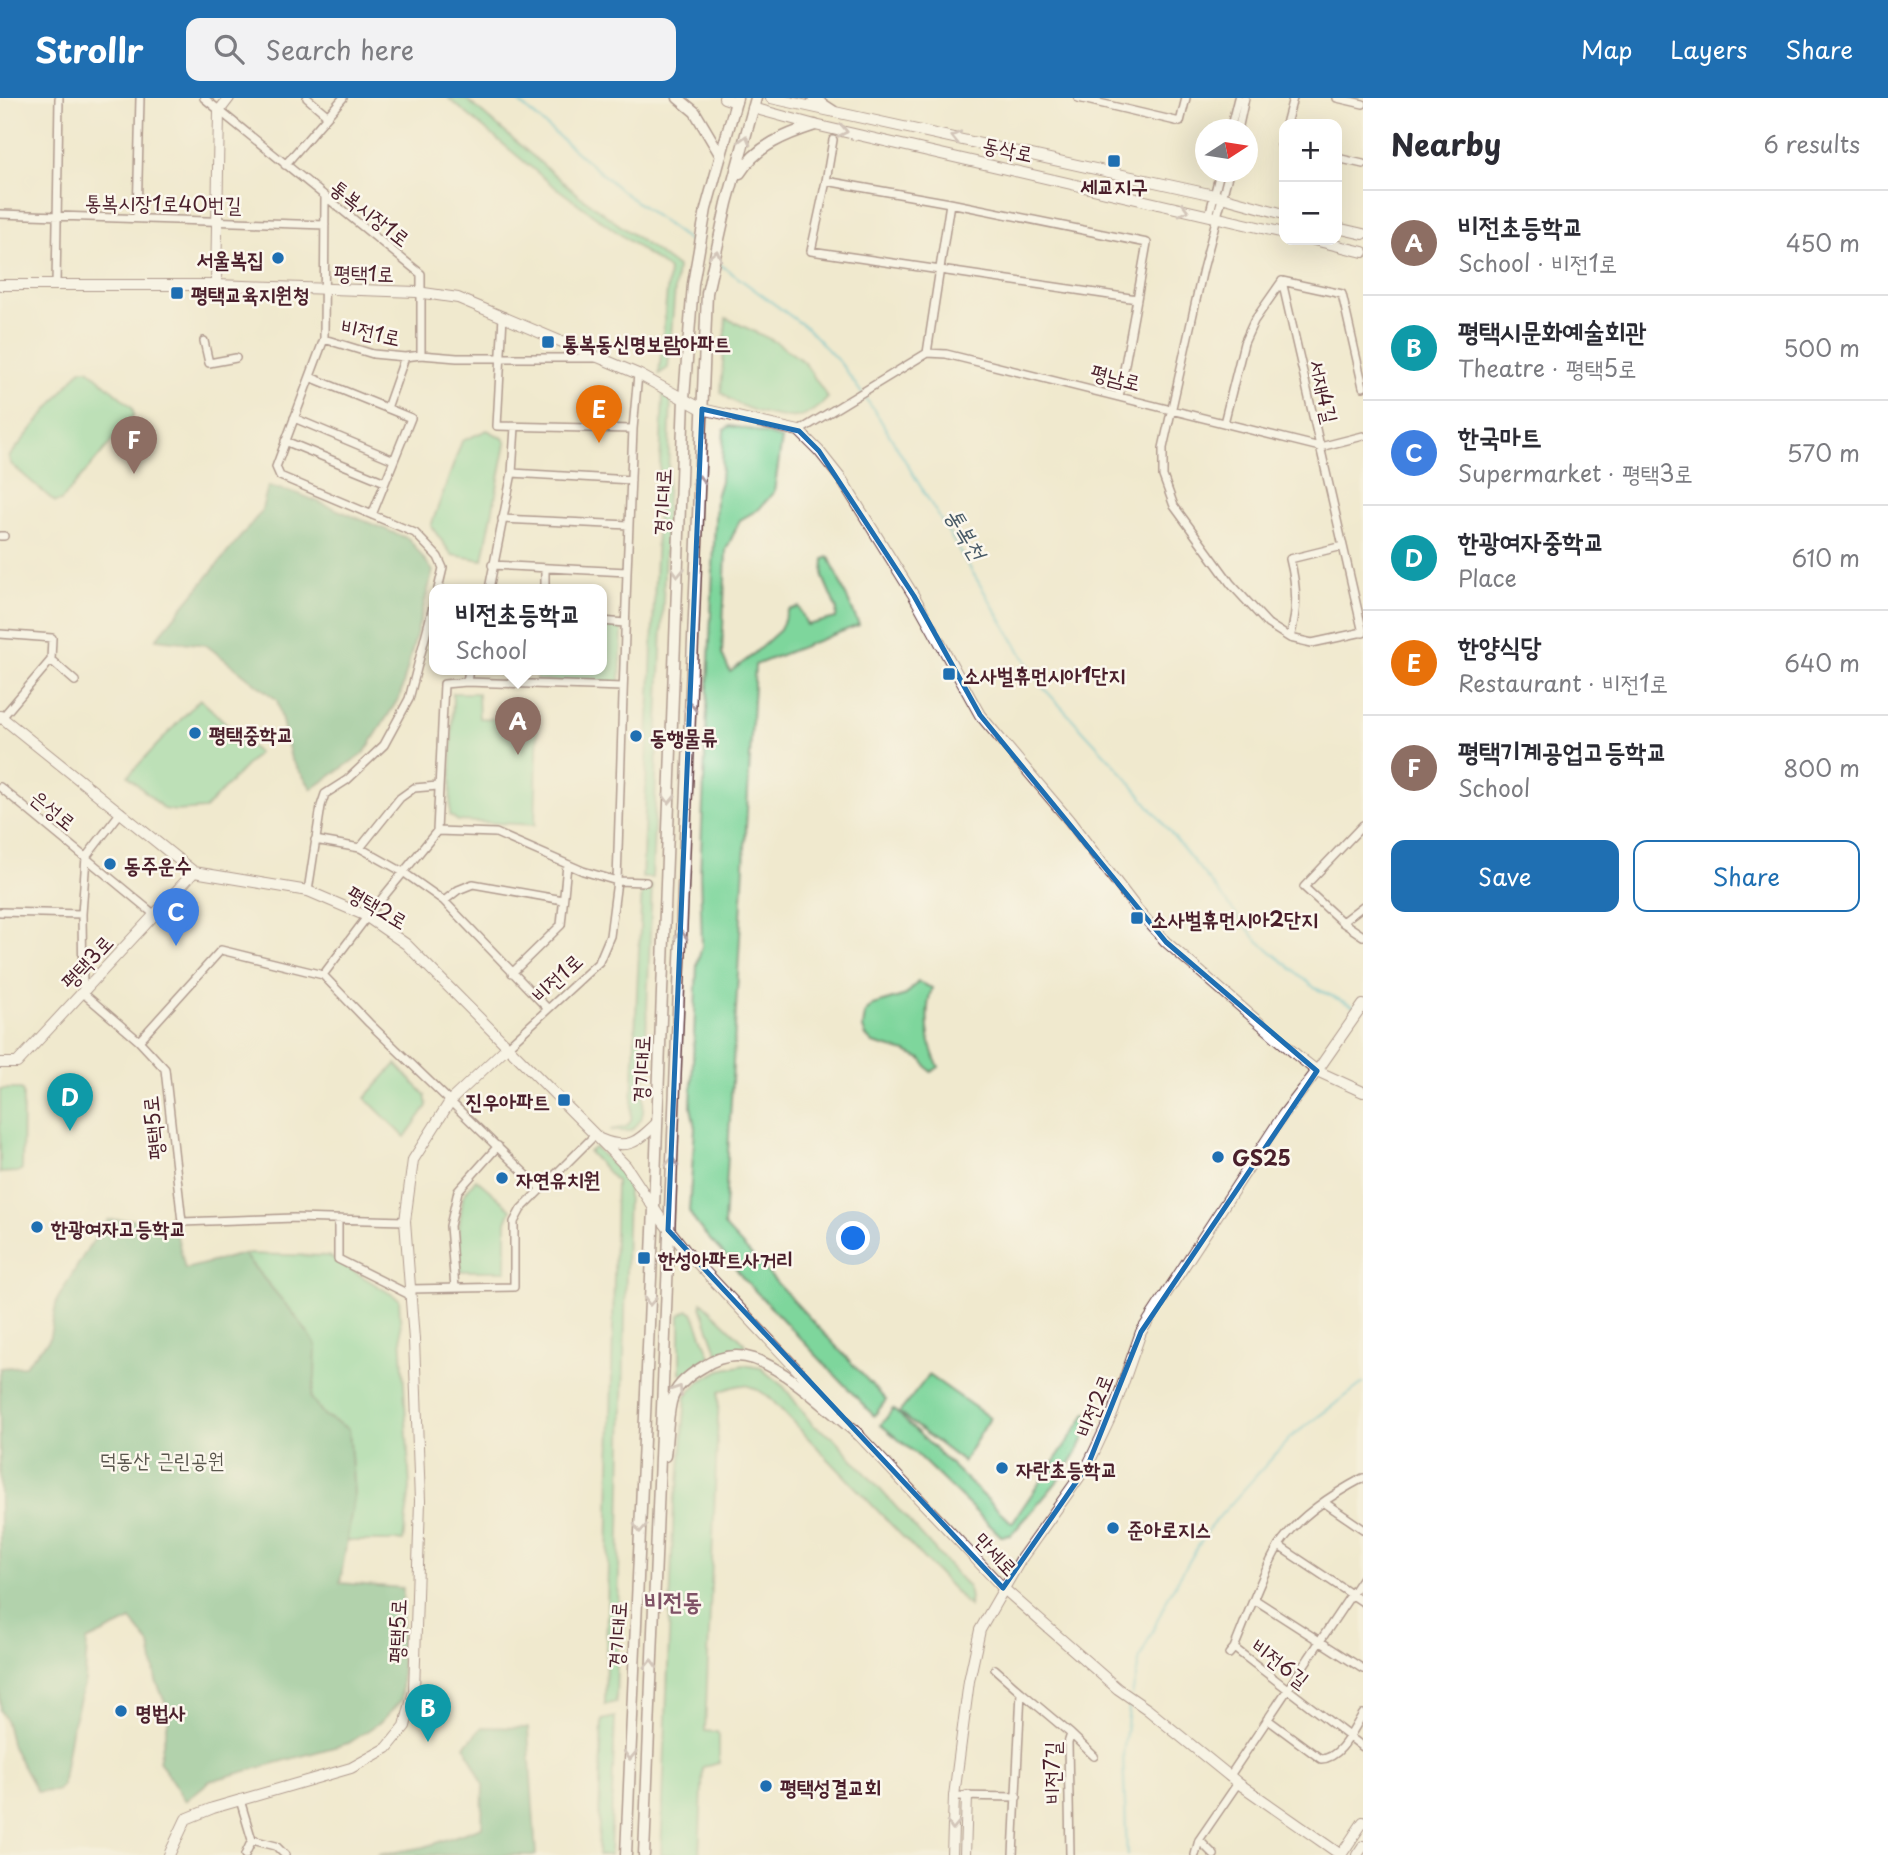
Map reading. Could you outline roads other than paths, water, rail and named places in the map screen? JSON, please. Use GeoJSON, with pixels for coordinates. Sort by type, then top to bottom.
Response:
{"type":"FeatureCollection","features":[{"type":"Feature","properties":{"kind":"main road"},"geometry":{"type":"LineString","coordinates":[[678,98],[695,112],[721,156]]}},
{"type":"Feature","properties":{"kind":"main road"},"geometry":{"type":"LineString","coordinates":[[813,98],[833,111]]}},
{"type":"Feature","properties":{"kind":"main road"},"geometry":{"type":"LineString","coordinates":[[721,156],[737,100]]}},
{"type":"Feature","properties":{"kind":"main road","name":"동삭로"},"geometry":{"type":"LineString","coordinates":[[737,100],[755,103]]}},
{"type":"Feature","properties":{"kind":"main road"},"geometry":{"type":"LineString","coordinates":[[734,181],[755,103]]}},
{"type":"Feature","properties":{"kind":"main road"},"geometry":{"type":"LineString","coordinates":[[734,181],[745,164],[759,152],[789,133],[815,125]]}},
{"type":"Feature","properties":{"kind":"main road","name":"경기대로"},"geometry":{"type":"LineString","coordinates":[[626,1855],[654,1208],[684,398],[693,284],[706,209],[721,156]]}},
{"type":"Feature","properties":{"kind":"main road","name":"경기대로"},"geometry":{"type":"LineString","coordinates":[[644,1855],[707,293],[734,181]]}},
{"type":"Feature","properties":{"kind":"main road"},"geometry":{"type":"LineString","coordinates":[[658,1479],[664,1465],[671,1402],[680,1384],[714,1360],[730,1356],[752,1358],[770,1367],[859,1435]]}},
{"type":"Feature","properties":{"kind":"street"},"geometry":{"type":"LineString","coordinates":[[56,286],[59,98]]}},
{"type":"Feature","properties":{"kind":"street"},"geometry":{"type":"LineString","coordinates":[[137,218],[140,98]]}},
{"type":"Feature","properties":{"kind":"street","name":"통복시장1로"},"geometry":{"type":"LineString","coordinates":[[204,98],[421,274],[423,293]]}},
{"type":"Feature","properties":{"kind":"street"},"geometry":{"type":"LineString","coordinates":[[216,285],[215,220],[219,111],[229,98]]}},
{"type":"Feature","properties":{"kind":"street"},"geometry":{"type":"LineString","coordinates":[[307,98],[327,116]]}},
{"type":"Feature","properties":{"kind":"street"},"geometry":{"type":"LineString","coordinates":[[285,165],[343,98]]}},
{"type":"Feature","properties":{"kind":"street","name":"동삭로"},"geometry":{"type":"LineString","coordinates":[[724,98],[737,100]]}},
{"type":"Feature","properties":{"kind":"street","name":"동삭로"},"geometry":{"type":"LineString","coordinates":[[771,98],[1219,196],[1279,213]]}},
{"type":"Feature","properties":{"kind":"street"},"geometry":{"type":"LineString","coordinates":[[1078,98],[1181,122],[1186,98]]}},
{"type":"Feature","properties":{"kind":"street"},"geometry":{"type":"LineString","coordinates":[[1233,119],[1238,98]]}},
{"type":"Feature","properties":{"kind":"street"},"geometry":{"type":"LineString","coordinates":[[1240,119],[1245,98]]}},
{"type":"Feature","properties":{"kind":"street"},"geometry":{"type":"LineString","coordinates":[[1287,119],[1293,98]]}},
{"type":"Feature","properties":{"kind":"street"},"geometry":{"type":"LineString","coordinates":[[1337,98],[1363,104]]}},
{"type":"Feature","properties":{"kind":"street","name":"동삭로"},"geometry":{"type":"LineString","coordinates":[[755,103],[815,125],[1279,232]]}},
{"type":"Feature","properties":{"kind":"street"},"geometry":{"type":"LineString","coordinates":[[833,140],[811,251],[1137,299]]}},
{"type":"Feature","properties":{"kind":"street"},"geometry":{"type":"LineString","coordinates":[[1342,159],[1363,164]]}},
{"type":"Feature","properties":{"kind":"street"},"geometry":{"type":"LineString","coordinates":[[825,181],[950,202],[1147,243],[1119,397]]}},
{"type":"Feature","properties":{"kind":"street"},"geometry":{"type":"LineString","coordinates":[[1219,196],[1220,182]]}},
{"type":"Feature","properties":{"kind":"street"},"geometry":{"type":"LineString","coordinates":[[1225,182],[1213,216],[1163,448],[1163,476],[1174,506],[1231,584],[1268,624],[1290,638],[1312,643],[1363,633]]}},
{"type":"Feature","properties":{"kind":"street"},"geometry":{"type":"LineString","coordinates":[[326,198],[326,291]]}},
{"type":"Feature","properties":{"kind":"street"},"geometry":{"type":"LineString","coordinates":[[950,202],[927,353],[799,431],[842,480],[914,596],[980,715],[1069,820],[1137,909],[1166,942],[1318,1070],[1363,1092]]}},
{"type":"Feature","properties":{"kind":"street","name":"통복시장1로40번길"},"geometry":{"type":"LineString","coordinates":[[0,214],[325,225]]}},
{"type":"Feature","properties":{"kind":"street"},"geometry":{"type":"LineString","coordinates":[[1342,229],[1363,234]]}},
{"type":"Feature","properties":{"kind":"street"},"geometry":{"type":"LineString","coordinates":[[1334,245],[1363,252]]}},
{"type":"Feature","properties":{"kind":"street"},"geometry":{"type":"LineString","coordinates":[[1224,423],[1244,343],[1254,321],[1282,281]]}},
{"type":"Feature","properties":{"kind":"street","name":"서재4길"},"geometry":{"type":"LineString","coordinates":[[1363,387],[1342,294],[1282,281],[1363,633]]}},
{"type":"Feature","properties":{"kind":"street","name":"평택1로"},"geometry":{"type":"LineString","coordinates":[[0,285],[216,285],[423,293],[458,298],[638,374],[702,409],[799,431]]}},
{"type":"Feature","properties":{"kind":"street","name":"비전1로"},"geometry":{"type":"LineString","coordinates":[[326,291],[324,339],[373,354],[500,359],[600,358]]}},
{"type":"Feature","properties":{"kind":"street"},"geometry":{"type":"LineString","coordinates":[[421,355],[423,293]]}},
{"type":"Feature","properties":{"kind":"street"},"geometry":{"type":"LineString","coordinates":[[503,316],[498,426],[633,429]]}},
{"type":"Feature","properties":{"kind":"street"},"geometry":{"type":"LineString","coordinates":[[324,339],[276,467],[279,476],[415,533],[438,557],[443,568],[439,584]]}},
{"type":"Feature","properties":{"kind":"street"},"geometry":{"type":"LineString","coordinates":[[204,341],[209,363],[236,358]]}},
{"type":"Feature","properties":{"kind":"street","name":"평남로"},"geometry":{"type":"LineString","coordinates":[[927,353],[946,354],[1320,447]]}},
{"type":"Feature","properties":{"kind":"street"},"geometry":{"type":"LineString","coordinates":[[387,408],[405,357]]}},
{"type":"Feature","properties":{"kind":"street","name":"비전1로"},"geometry":{"type":"LineString","coordinates":[[508,1047],[599,962],[610,936],[617,881],[627,572],[638,374]]}},
{"type":"Feature","properties":{"kind":"street"},"geometry":{"type":"LineString","coordinates":[[310,377],[411,418],[372,515]]}},
{"type":"Feature","properties":{"kind":"street"},"geometry":{"type":"LineString","coordinates":[[294,418],[394,460]]}},
{"type":"Feature","properties":{"kind":"street"},"geometry":{"type":"LineString","coordinates":[[490,584],[512,473],[515,427]]}},
{"type":"Feature","properties":{"kind":"street"},"geometry":{"type":"LineString","coordinates":[[1320,447],[1363,436]]}},
{"type":"Feature","properties":{"kind":"street"},"geometry":{"type":"LineString","coordinates":[[285,441],[385,482]]}},
{"type":"Feature","properties":{"kind":"street"},"geometry":{"type":"LineString","coordinates":[[512,473],[631,480]]}},
{"type":"Feature","properties":{"kind":"street"},"geometry":{"type":"LineString","coordinates":[[502,519],[629,525]]}},
{"type":"Feature","properties":{"kind":"street"},"geometry":{"type":"LineString","coordinates":[[1290,638],[1296,615],[1297,589],[1290,559],[1343,546]]}},
{"type":"Feature","properties":{"kind":"street"},"geometry":{"type":"LineString","coordinates":[[492,565],[627,572]]}},
{"type":"Feature","properties":{"kind":"street"},"geometry":{"type":"LineString","coordinates":[[545,569],[545,584]]}},
{"type":"Feature","properties":{"kind":"street"},"geometry":{"type":"LineString","coordinates":[[607,621],[625,622]]}},
{"type":"Feature","properties":{"kind":"street"},"geometry":{"type":"LineString","coordinates":[[308,891],[325,794],[347,780],[384,745],[409,699],[429,622]]}},
{"type":"Feature","properties":{"kind":"street"},"geometry":{"type":"LineString","coordinates":[[0,634],[52,638],[51,660],[1,718]]}},
{"type":"Feature","properties":{"kind":"street"},"geometry":{"type":"LineString","coordinates":[[51,660],[75,681]]}},
{"type":"Feature","properties":{"kind":"street"},"geometry":{"type":"LineString","coordinates":[[467,682],[468,675]]}},
{"type":"Feature","properties":{"kind":"street"},"geometry":{"type":"LineString","coordinates":[[323,975],[437,831],[444,684],[467,682],[623,687]]}},
{"type":"Feature","properties":{"kind":"street","name":"평택2로"},"geometry":{"type":"LineString","coordinates":[[1,718],[194,872],[308,891],[367,917],[406,944],[626,1166],[668,1230]]}},
{"type":"Feature","properties":{"kind":"street"},"geometry":{"type":"LineString","coordinates":[[360,848],[400,798],[414,788],[438,786]]}},
{"type":"Feature","properties":{"kind":"street","name":"은성로"},"geometry":{"type":"LineString","coordinates":[[0,787],[155,915]]}},
{"type":"Feature","properties":{"kind":"street","name":"은성로"},"geometry":{"type":"LineString","coordinates":[[86,857],[121,812]]}},
{"type":"Feature","properties":{"kind":"street"},"geometry":{"type":"LineString","coordinates":[[1363,825],[1304,887],[1342,922],[1363,936]]}},
{"type":"Feature","properties":{"kind":"street"},"geometry":{"type":"LineString","coordinates":[[437,831],[496,833],[567,865],[617,881],[646,882]]}},
{"type":"Feature","properties":{"kind":"street"},"geometry":{"type":"LineString","coordinates":[[315,840],[360,848],[403,872],[444,901],[548,1009]]}},
{"type":"Feature","properties":{"kind":"street"},"geometry":{"type":"LineString","coordinates":[[83,993],[82,914],[86,857]]}},
{"type":"Feature","properties":{"kind":"street"},"geometry":{"type":"LineString","coordinates":[[512,973],[561,925],[567,865]]}},
{"type":"Feature","properties":{"kind":"street","name":"평택3로"},"geometry":{"type":"LineString","coordinates":[[0,1063],[17,1063],[194,872]]}},
{"type":"Feature","properties":{"kind":"street"},"geometry":{"type":"LineString","coordinates":[[444,901],[458,890],[473,884],[563,900]]}},
{"type":"Feature","properties":{"kind":"street"},"geometry":{"type":"LineString","coordinates":[[1342,922],[1363,906]]}},
{"type":"Feature","properties":{"kind":"street"},"geometry":{"type":"LineString","coordinates":[[0,912],[82,914]]}},
{"type":"Feature","properties":{"kind":"street"},"geometry":{"type":"LineString","coordinates":[[139,1041],[221,950],[323,975],[540,1188]]}},
{"type":"Feature","properties":{"kind":"street","name":"평택5로"},"geometry":{"type":"LineString","coordinates":[[83,993],[139,1041],[165,1069],[181,1222],[294,1219],[405,1221]]}},
{"type":"Feature","properties":{"kind":"street","name":"비전2로"},"geometry":{"type":"LineString","coordinates":[[952,1855],[954,1796],[968,1681],[980,1629],[1003,1588],[1088,1465],[1113,1412],[1141,1332],[1283,1115],[1363,1005]]}},
{"type":"Feature","properties":{"kind":"street","name":"평택5로"},"geometry":{"type":"LineString","coordinates":[[169,1855],[186,1819],[240,1800],[351,1768],[387,1748],[405,1726],[414,1690],[420,1501],[405,1221],[413,1160],[451,1100],[508,1047]]}},
{"type":"Feature","properties":{"kind":"street"},"geometry":{"type":"LineString","coordinates":[[338,1220],[338,1259],[410,1292],[514,1287],[514,1222],[521,1209],[594,1136],[614,1145],[629,1144],[657,1123]]}},
{"type":"Feature","properties":{"kind":"street"},"geometry":{"type":"LineString","coordinates":[[455,1288],[450,1226],[458,1191],[498,1146]]}},
{"type":"Feature","properties":{"kind":"street","name":"만세로"},"geometry":{"type":"LineString","coordinates":[[668,1230],[1003,1588],[1118,1689],[1147,1709],[1228,1777],[1341,1855]]}},
{"type":"Feature","properties":{"kind":"street","name":"비전6길"},"geometry":{"type":"LineString","coordinates":[[1363,1478],[1297,1524],[1279,1546],[1232,1651],[1288,1689],[1363,1747]]}},
{"type":"Feature","properties":{"kind":"street"},"geometry":{"type":"LineString","coordinates":[[1325,1503],[1363,1529]]}},
{"type":"Feature","properties":{"kind":"street"},"geometry":{"type":"LineString","coordinates":[[1279,1546],[1363,1602]]}},
{"type":"Feature","properties":{"kind":"street"},"geometry":{"type":"LineString","coordinates":[[1228,1777],[1363,1577]]}},
{"type":"Feature","properties":{"kind":"street","name":"비전6길"},"geometry":{"type":"LineString","coordinates":[[1254,1599],[1363,1670]]}},
{"type":"Feature","properties":{"kind":"street"},"geometry":{"type":"LineString","coordinates":[[996,1669],[1021,1692]]}},
{"type":"Feature","properties":{"kind":"street","name":"비전7길"},"geometry":{"type":"LineString","coordinates":[[1021,1692],[1071,1734],[1068,1743],[1070,1855]]}},
{"type":"Feature","properties":{"kind":"street","name":"비전7길"},"geometry":{"type":"LineString","coordinates":[[1013,1855],[1021,1692]]}},
{"type":"Feature","properties":{"kind":"street"},"geometry":{"type":"LineString","coordinates":[[1267,1719],[1321,1759],[1330,1759],[1337,1754],[1363,1714]]}},
{"type":"Feature","properties":{"kind":"street"},"geometry":{"type":"LineString","coordinates":[[1071,1734],[1094,1756]]}},
{"type":"Feature","properties":{"kind":"street"},"geometry":{"type":"LineString","coordinates":[[1195,1855],[1199,1840],[1238,1783]]}},
{"type":"Feature","properties":{"kind":"street","name":"비전7길"},"geometry":{"type":"LineString","coordinates":[[954,1796],[1017,1797]]}},
{"type":"Feature","properties":{"kind":"street"},"geometry":{"type":"LineString","coordinates":[[965,1855],[967,1796]]}},
{"type":"Feature","properties":{"kind":"street"},"geometry":{"type":"LineString","coordinates":[[240,1800],[252,1840],[245,1855]]}},
{"type":"Feature","properties":{"kind":"street"},"geometry":{"type":"LineString","coordinates":[[1341,1855],[1363,1822]]}},
{"type":"Feature","properties":{"kind":"street"},"geometry":{"type":"LineString","coordinates":[[252,1840],[276,1846],[285,1855]]}},
{"type":"Feature","properties":{"kind":"street"},"geometry":{"type":"LineString","coordinates":[[1199,1840],[1214,1855]]}},
{"type":"Feature","properties":{"kind":"street"},"geometry":{"type":"LineString","coordinates":[[1357,1855],[1363,1846]]}},
{"type":"Feature","properties":{"kind":"waterway","name":"통복천"},"geometry":{"type":"LineString","coordinates":[[514,98],[623,192],[696,246]]}},
{"type":"Feature","properties":{"kind":"waterway","name":"통복천"},"geometry":{"type":"LineString","coordinates":[[718,263],[807,328],[841,364],[878,416],[1040,684],[1126,777],[1256,939],[1315,988],[1357,1008]]}},
{"type":"Feature","properties":{"kind":"waterway"},"geometry":{"type":"LineString","coordinates":[[1132,1695],[1140,1658],[1171,1591],[1210,1527],[1291,1437],[1363,1383]]}},
{"type":"Feature","properties":{"kind":"waterway"},"geometry":{"type":"LineString","coordinates":[[1127,1855],[1123,1754],[1130,1702]]}},
{"type":"Feature","properties":{"kind":"place","name":"세교지구"},"geometry":{"type":"Point","coordinates":[1114,161]}},
{"type":"Feature","properties":{"kind":"place","name":"서울복집"},"geometry":{"type":"Point","coordinates":[278,258]}},
{"type":"Feature","properties":{"kind":"place","name":"평택교육지원청"},"geometry":{"type":"Point","coordinates":[177,293]}},
{"type":"Feature","properties":{"kind":"place","name":"통복동신명보람아파트"},"geometry":{"type":"Point","coordinates":[548,342]}},
{"type":"Feature","properties":{"kind":"place","name":"한양식당"},"geometry":{"type":"Point","coordinates":[599,443]}},
{"type":"Feature","properties":{"kind":"place","name":"평택기계공업고등학교"},"geometry":{"type":"Point","coordinates":[134,474]}},
{"type":"Feature","properties":{"kind":"place","name":"소사벌휴먼시아1단지"},"geometry":{"type":"Point","coordinates":[949,674]}},
{"type":"Feature","properties":{"kind":"place","name":"평택중학교"},"geometry":{"type":"Point","coordinates":[195,733]}},
{"type":"Feature","properties":{"kind":"place","name":"동행물류"},"geometry":{"type":"Point","coordinates":[636,736]}},
{"type":"Feature","properties":{"kind":"place","name":"비전초등학교"},"geometry":{"type":"Point","coordinates":[518,755]}},
{"type":"Feature","properties":{"kind":"place","name":"동주운수"},"geometry":{"type":"Point","coordinates":[110,864]}},
{"type":"Feature","properties":{"kind":"place","name":"소사벌휴먼시아2단지"},"geometry":{"type":"Point","coordinates":[1137,918]}},
{"type":"Feature","properties":{"kind":"place","name":"한국마트"},"geometry":{"type":"Point","coordinates":[176,946]}},
{"type":"Feature","properties":{"kind":"place","name":"진우아파트"},"geometry":{"type":"Point","coordinates":[564,1100]}},
{"type":"Feature","properties":{"kind":"place","name":"한광여자중학교"},"geometry":{"type":"Point","coordinates":[70,1131]}},
{"type":"Feature","properties":{"kind":"place","name":"GS25"},"geometry":{"type":"Point","coordinates":[1218,1157]}},
{"type":"Feature","properties":{"kind":"place","name":"자연유치원"},"geometry":{"type":"Point","coordinates":[502,1178]}},
{"type":"Feature","properties":{"kind":"place","name":"한광여자고등학교"},"geometry":{"type":"Point","coordinates":[37,1227]}},
{"type":"Feature","properties":{"kind":"place","name":"한성아파트사거리"},"geometry":{"type":"Point","coordinates":[644,1258]}},
{"type":"Feature","properties":{"kind":"place","name":"자란초등학교"},"geometry":{"type":"Point","coordinates":[1002,1468]}},
{"type":"Feature","properties":{"kind":"place","name":"준아로지스"},"geometry":{"type":"Point","coordinates":[1113,1528]}},
{"type":"Feature","properties":{"kind":"place","name":"명법사"},"geometry":{"type":"Point","coordinates":[121,1711]}},
{"type":"Feature","properties":{"kind":"place","name":"평택시문화예술회관"},"geometry":{"type":"Point","coordinates":[428,1742]}},
{"type":"Feature","properties":{"kind":"place","name":"평택성결교회"},"geometry":{"type":"Point","coordinates":[766,1786]}},
{"type":"Feature","properties":{"kind":"district","name":"비전동"},"geometry":{"type":"Point","coordinates":[673,1600]}},
{"type":"Feature","properties":{"kind":"park label","name":"덕동산 근린공원"},"geometry":{"type":"Point","coordinates":[162,1459]}}]}
